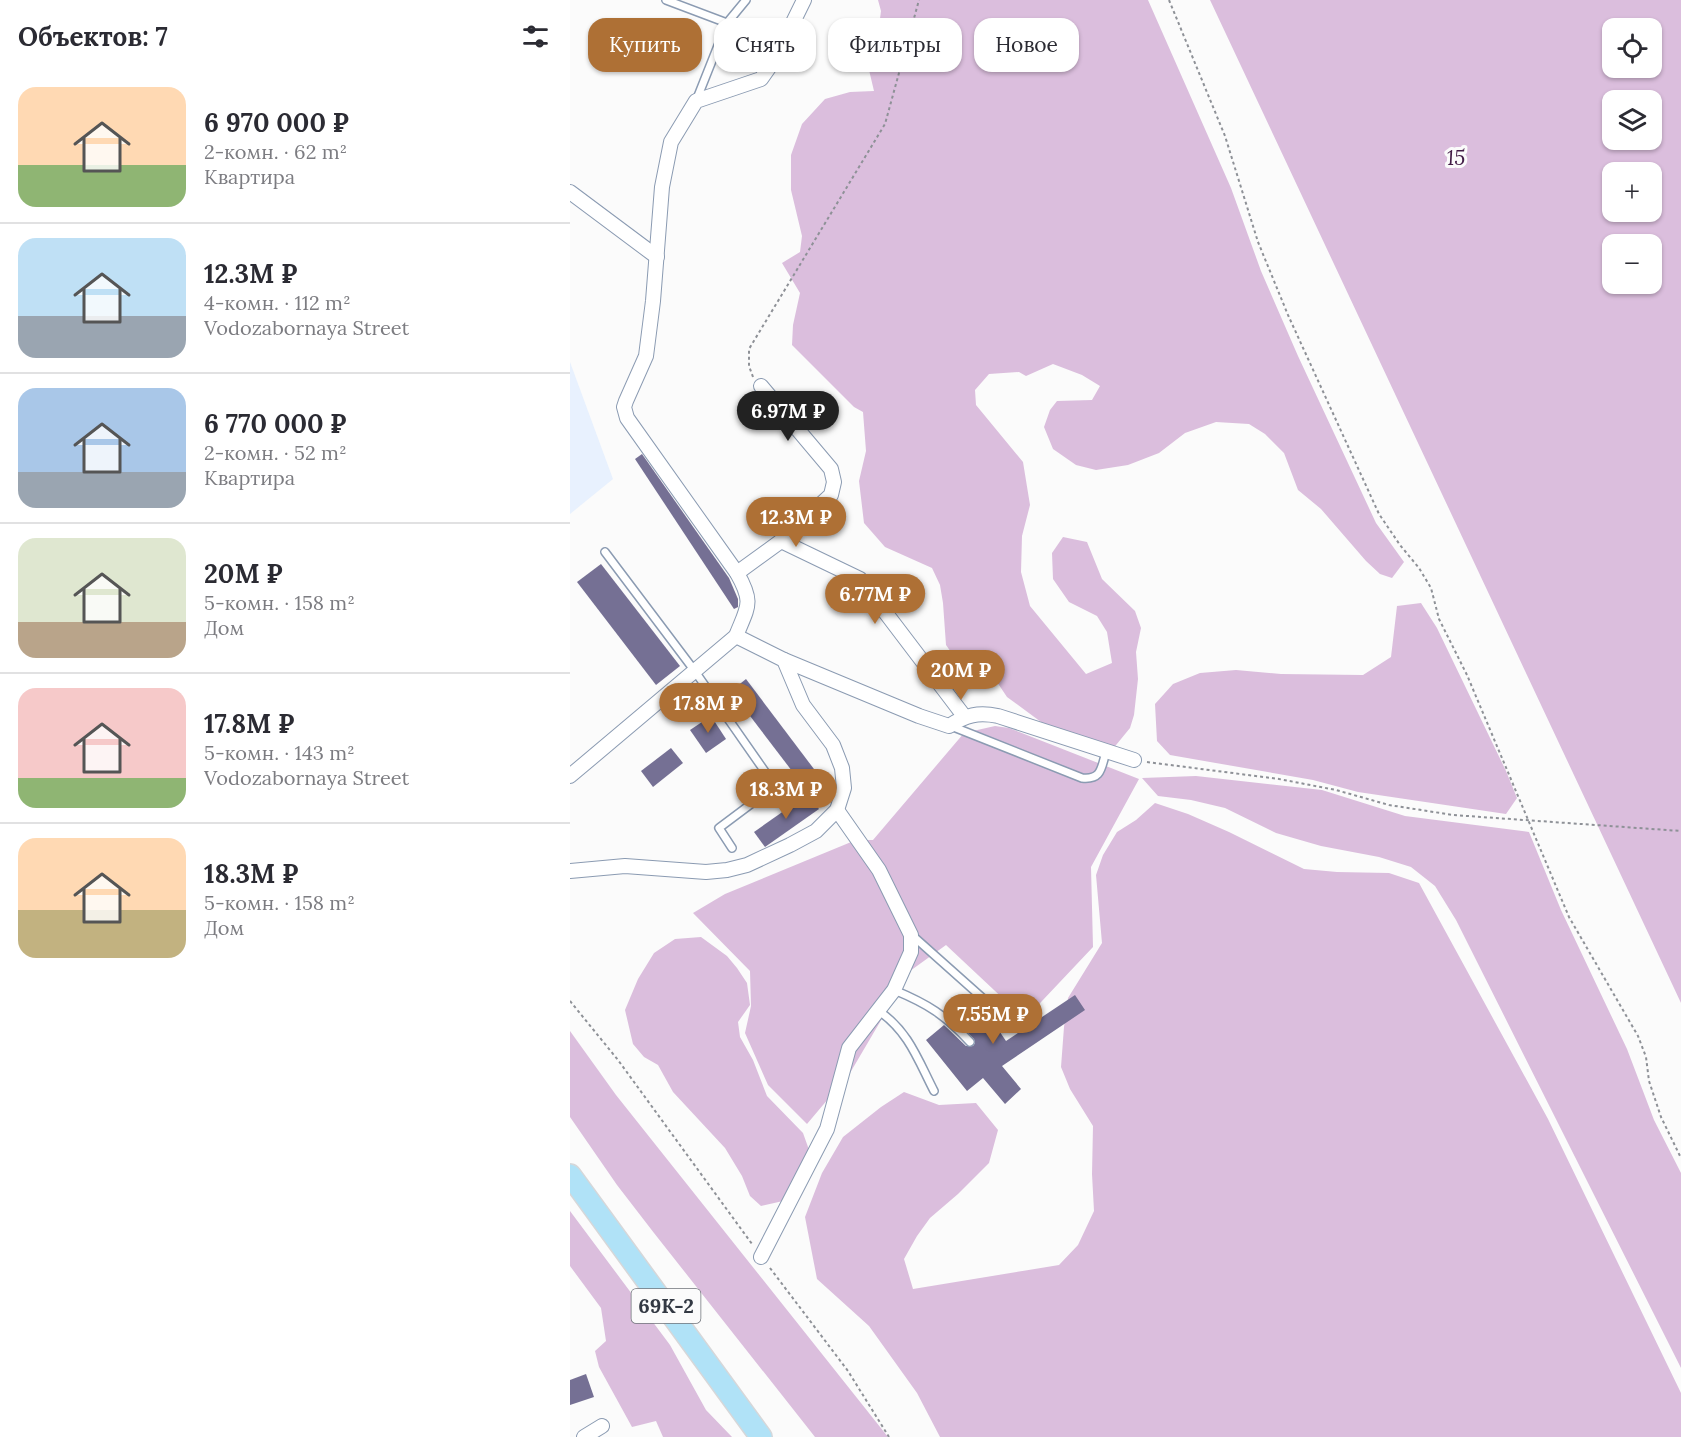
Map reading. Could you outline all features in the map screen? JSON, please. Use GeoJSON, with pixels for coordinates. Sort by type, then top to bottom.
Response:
{"type":"FeatureCollection","features":[{"type":"Feature","properties":{"kind":"main road","name":"69К-2"},"geometry":{"type":"LineString","coordinates":[[570,1175],[760,1437]]}},
{"type":"Feature","properties":{"kind":"street"},"geometry":{"type":"LineString","coordinates":[[570,776],[736,636],[748,604],[747,591],[738,573],[625,412],[626,401],[646,356],[662,187],[671,142],[696,101],[761,79],[804,0]]}},
{"type":"Feature","properties":{"kind":"street"},"geometry":{"type":"LineString","coordinates":[[570,192],[657,257]]}},
{"type":"Feature","properties":{"kind":"street"},"geometry":{"type":"LineString","coordinates":[[738,573],[781,541],[831,495],[834,482],[831,469],[761,386]]}},
{"type":"Feature","properties":{"kind":"street"},"geometry":{"type":"LineString","coordinates":[[781,541],[860,579],[964,716]]}},
{"type":"Feature","properties":{"kind":"street"},"geometry":{"type":"LineString","coordinates":[[736,636],[783,660],[949,726],[964,716],[981,713],[998,716],[1134,760]]}},
{"type":"Feature","properties":{"kind":"street"},"geometry":{"type":"LineString","coordinates":[[570,871],[625,866],[706,872],[727,870],[747,865],[816,831],[837,810],[844,788],[842,768],[833,745],[802,705],[783,660]]}},
{"type":"Feature","properties":{"kind":"street"},"geometry":{"type":"LineString","coordinates":[[761,1257],[827,1129],[849,1048],[894,990],[911,952],[911,935],[879,870],[837,810]]}},
{"type":"Feature","properties":{"kind":"street"},"geometry":{"type":"LineString","coordinates":[[584,1437],[602,1426]]}},
{"type":"Feature","properties":{"kind":"lane"},"geometry":{"type":"LineString","coordinates":[[666,0],[714,18]]}},
{"type":"Feature","properties":{"kind":"lane"},"geometry":{"type":"LineString","coordinates":[[731,18],[746,0]]}},
{"type":"Feature","properties":{"kind":"lane"},"geometry":{"type":"LineString","coordinates":[[696,101],[714,56]]}},
{"type":"Feature","properties":{"kind":"lane"},"geometry":{"type":"LineString","coordinates":[[605,552],[694,670],[776,786],[719,828],[732,848]]}},
{"type":"Feature","properties":{"kind":"lane"},"geometry":{"type":"LineString","coordinates":[[949,726],[1082,778],[1092,779],[1100,773],[1106,752]]}},
{"type":"Feature","properties":{"kind":"lane"},"geometry":{"type":"LineString","coordinates":[[911,935],[1005,1018]]}},
{"type":"Feature","properties":{"kind":"lane"},"geometry":{"type":"LineString","coordinates":[[894,990],[919,1000],[949,1020],[969,1042]]}},
{"type":"Feature","properties":{"kind":"lane"},"geometry":{"type":"LineString","coordinates":[[879,1011],[905,1034],[934,1091]]}},
{"type":"Feature","properties":{"kind":"path"},"geometry":{"type":"LineString","coordinates":[[761,386],[749,366],[749,349],[885,124],[919,0]]}},
{"type":"Feature","properties":{"kind":"path"},"geometry":{"type":"LineString","coordinates":[[1169,0],[1225,136],[1258,242],[1288,315],[1379,514],[1431,588],[1439,619],[1467,675],[1569,917],[1638,1036],[1646,1057],[1649,1081],[1660,1117],[1681,1158]]}},
{"type":"Feature","properties":{"kind":"path"},"geometry":{"type":"LineString","coordinates":[[1134,760],[1280,779],[1336,790],[1389,805],[1453,815],[1681,831]]}},
{"type":"Feature","properties":{"kind":"path"},"geometry":{"type":"LineString","coordinates":[[570,1001],[618,1060],[761,1257],[848,1371],[889,1437]]}},
{"type":"Feature","properties":{"kind":"shaded area"},"geometry":{"type":"Polygon","coordinates":[[[570,362],[613,479],[570,514],[570,362]]]}},
{"type":"Feature","properties":{"kind":"green space"},"geometry":{"type":"Polygon","coordinates":[[[878,0],[1148,0],[1231,188],[1261,271],[1298,356],[1376,523],[1404,562],[1392,578],[1380,574],[1321,509],[1298,490],[1284,453],[1265,434],[1249,424],[1216,422],[1185,433],[1159,453],[1128,465],[1096,470],[1076,465],[1053,449],[1044,427],[1050,410],[1057,401],[1092,400],[1100,386],[1082,375],[1053,364],[1026,376],[1019,372],[989,374],[975,390],[976,405],[1023,462],[1030,505],[1022,536],[1021,572],[1030,606],[1086,674],[1112,663],[1107,632],[1097,616],[1069,602],[1053,579],[1052,553],[1063,537],[1087,542],[1102,579],[1135,611],[1141,628],[1136,652],[1138,679],[1134,715],[1130,728],[1112,750],[1060,736],[1007,697],[997,682],[978,679],[958,662],[946,645],[940,585],[932,568],[885,547],[864,523],[859,481],[866,451],[863,412],[854,407],[792,345],[793,325],[800,293],[782,263],[800,252],[802,236],[791,190],[791,155],[802,124],[825,99],[850,92],[874,91],[869,72],[962,72],[962,18],[880,18],[878,0]]]}},
{"type":"Feature","properties":{"kind":"green space","name":"15"},"geometry":{"type":"Polygon","coordinates":[[[1210,0],[1681,0],[1681,1003],[1210,0]]]}},
{"type":"Feature","properties":{"kind":"green space"},"geometry":{"type":"Polygon","coordinates":[[[1421,603],[1437,628],[1517,798],[1506,814],[1358,792],[1313,780],[1170,755],[1157,741],[1155,704],[1173,684],[1200,673],[1236,670],[1281,674],[1363,675],[1391,657],[1397,606],[1421,603]]]}},
{"type":"Feature","properties":{"kind":"green space"},"geometry":{"type":"Polygon","coordinates":[[[995,726],[1009,728],[1139,779],[1091,867],[1093,947],[1025,1019],[946,945],[910,971],[850,1073],[807,1124],[768,1085],[745,1033],[751,1006],[750,971],[693,913],[725,894],[856,840],[873,840],[964,733],[995,726]]]}},
{"type":"Feature","properties":{"kind":"green space"},"geometry":{"type":"Polygon","coordinates":[[[1196,776],[1322,790],[1405,816],[1529,832],[1561,910],[1627,1049],[1654,1120],[1681,1173],[1681,1368],[1456,920],[1435,886],[1411,867],[1379,857],[1321,846],[1276,833],[1225,808],[1191,800],[1158,796],[1142,778],[1196,776]]]}},
{"type":"Feature","properties":{"kind":"green space"},"geometry":{"type":"Polygon","coordinates":[[[1155,803],[1229,832],[1304,869],[1389,873],[1419,883],[1548,1119],[1681,1393],[1681,1437],[940,1437],[917,1393],[869,1326],[817,1279],[805,1217],[822,1173],[843,1137],[904,1092],[939,1105],[976,1103],[998,1130],[989,1163],[930,1218],[904,1259],[913,1289],[1059,1265],[1078,1245],[1094,1211],[1093,1126],[1070,1089],[1061,1067],[1068,998],[1102,943],[1096,875],[1103,855],[1117,832],[1136,820],[1155,803]]]}},
{"type":"Feature","properties":{"kind":"green space"},"geometry":{"type":"Polygon","coordinates":[[[701,937],[727,956],[747,983],[750,1005],[738,1022],[740,1037],[753,1060],[767,1096],[803,1133],[813,1161],[783,1201],[761,1206],[750,1196],[742,1176],[725,1148],[673,1092],[658,1065],[644,1057],[633,1044],[625,1010],[638,979],[654,953],[675,939],[701,937]]]}},
{"type":"Feature","properties":{"kind":"green space"},"geometry":{"type":"Polygon","coordinates":[[[570,1031],[616,1095],[888,1437],[815,1437],[654,1233],[617,1185],[570,1117],[570,1031]]]}},
{"type":"Feature","properties":{"kind":"green space"},"geometry":{"type":"Polygon","coordinates":[[[570,1211],[670,1345],[706,1410],[732,1437],[663,1437],[656,1421],[632,1427],[599,1367],[595,1351],[606,1341],[601,1308],[570,1266],[570,1211]]]}},
{"type":"Feature","properties":{"kind":"building"},"geometry":{"type":"Polygon","coordinates":[[[642,454],[729,578],[738,599],[738,607],[734,609],[635,459],[642,454]]]}},
{"type":"Feature","properties":{"kind":"building"},"geometry":{"type":"Polygon","coordinates":[[[601,564],[680,666],[656,685],[577,582],[601,564]]]}},
{"type":"Feature","properties":{"kind":"building"},"geometry":{"type":"Polygon","coordinates":[[[746,679],[823,781],[808,792],[731,691],[746,679]]]}},
{"type":"Feature","properties":{"kind":"building"},"geometry":{"type":"Polygon","coordinates":[[[711,716],[726,739],[706,753],[690,730],[711,716]]]}},
{"type":"Feature","properties":{"kind":"building"},"geometry":{"type":"Polygon","coordinates":[[[671,748],[683,763],[653,787],[641,771],[671,748]]]}},
{"type":"Feature","properties":{"kind":"building"},"geometry":{"type":"Polygon","coordinates":[[[808,794],[819,809],[765,847],[754,832],[808,794]]]}},
{"type":"Feature","properties":{"kind":"building"},"geometry":{"type":"Polygon","coordinates":[[[1075,995],[1085,1010],[1002,1066],[1021,1089],[1005,1104],[983,1078],[967,1091],[926,1040],[944,1025],[966,1046],[973,1046],[974,1039],[953,1018],[957,1015],[954,1009],[972,996],[981,1004],[1006,1041],[1075,995]]]}},
{"type":"Feature","properties":{"kind":"building"},"geometry":{"type":"Polygon","coordinates":[[[586,1374],[594,1397],[570,1405],[570,1380],[586,1374]]]}}]}
